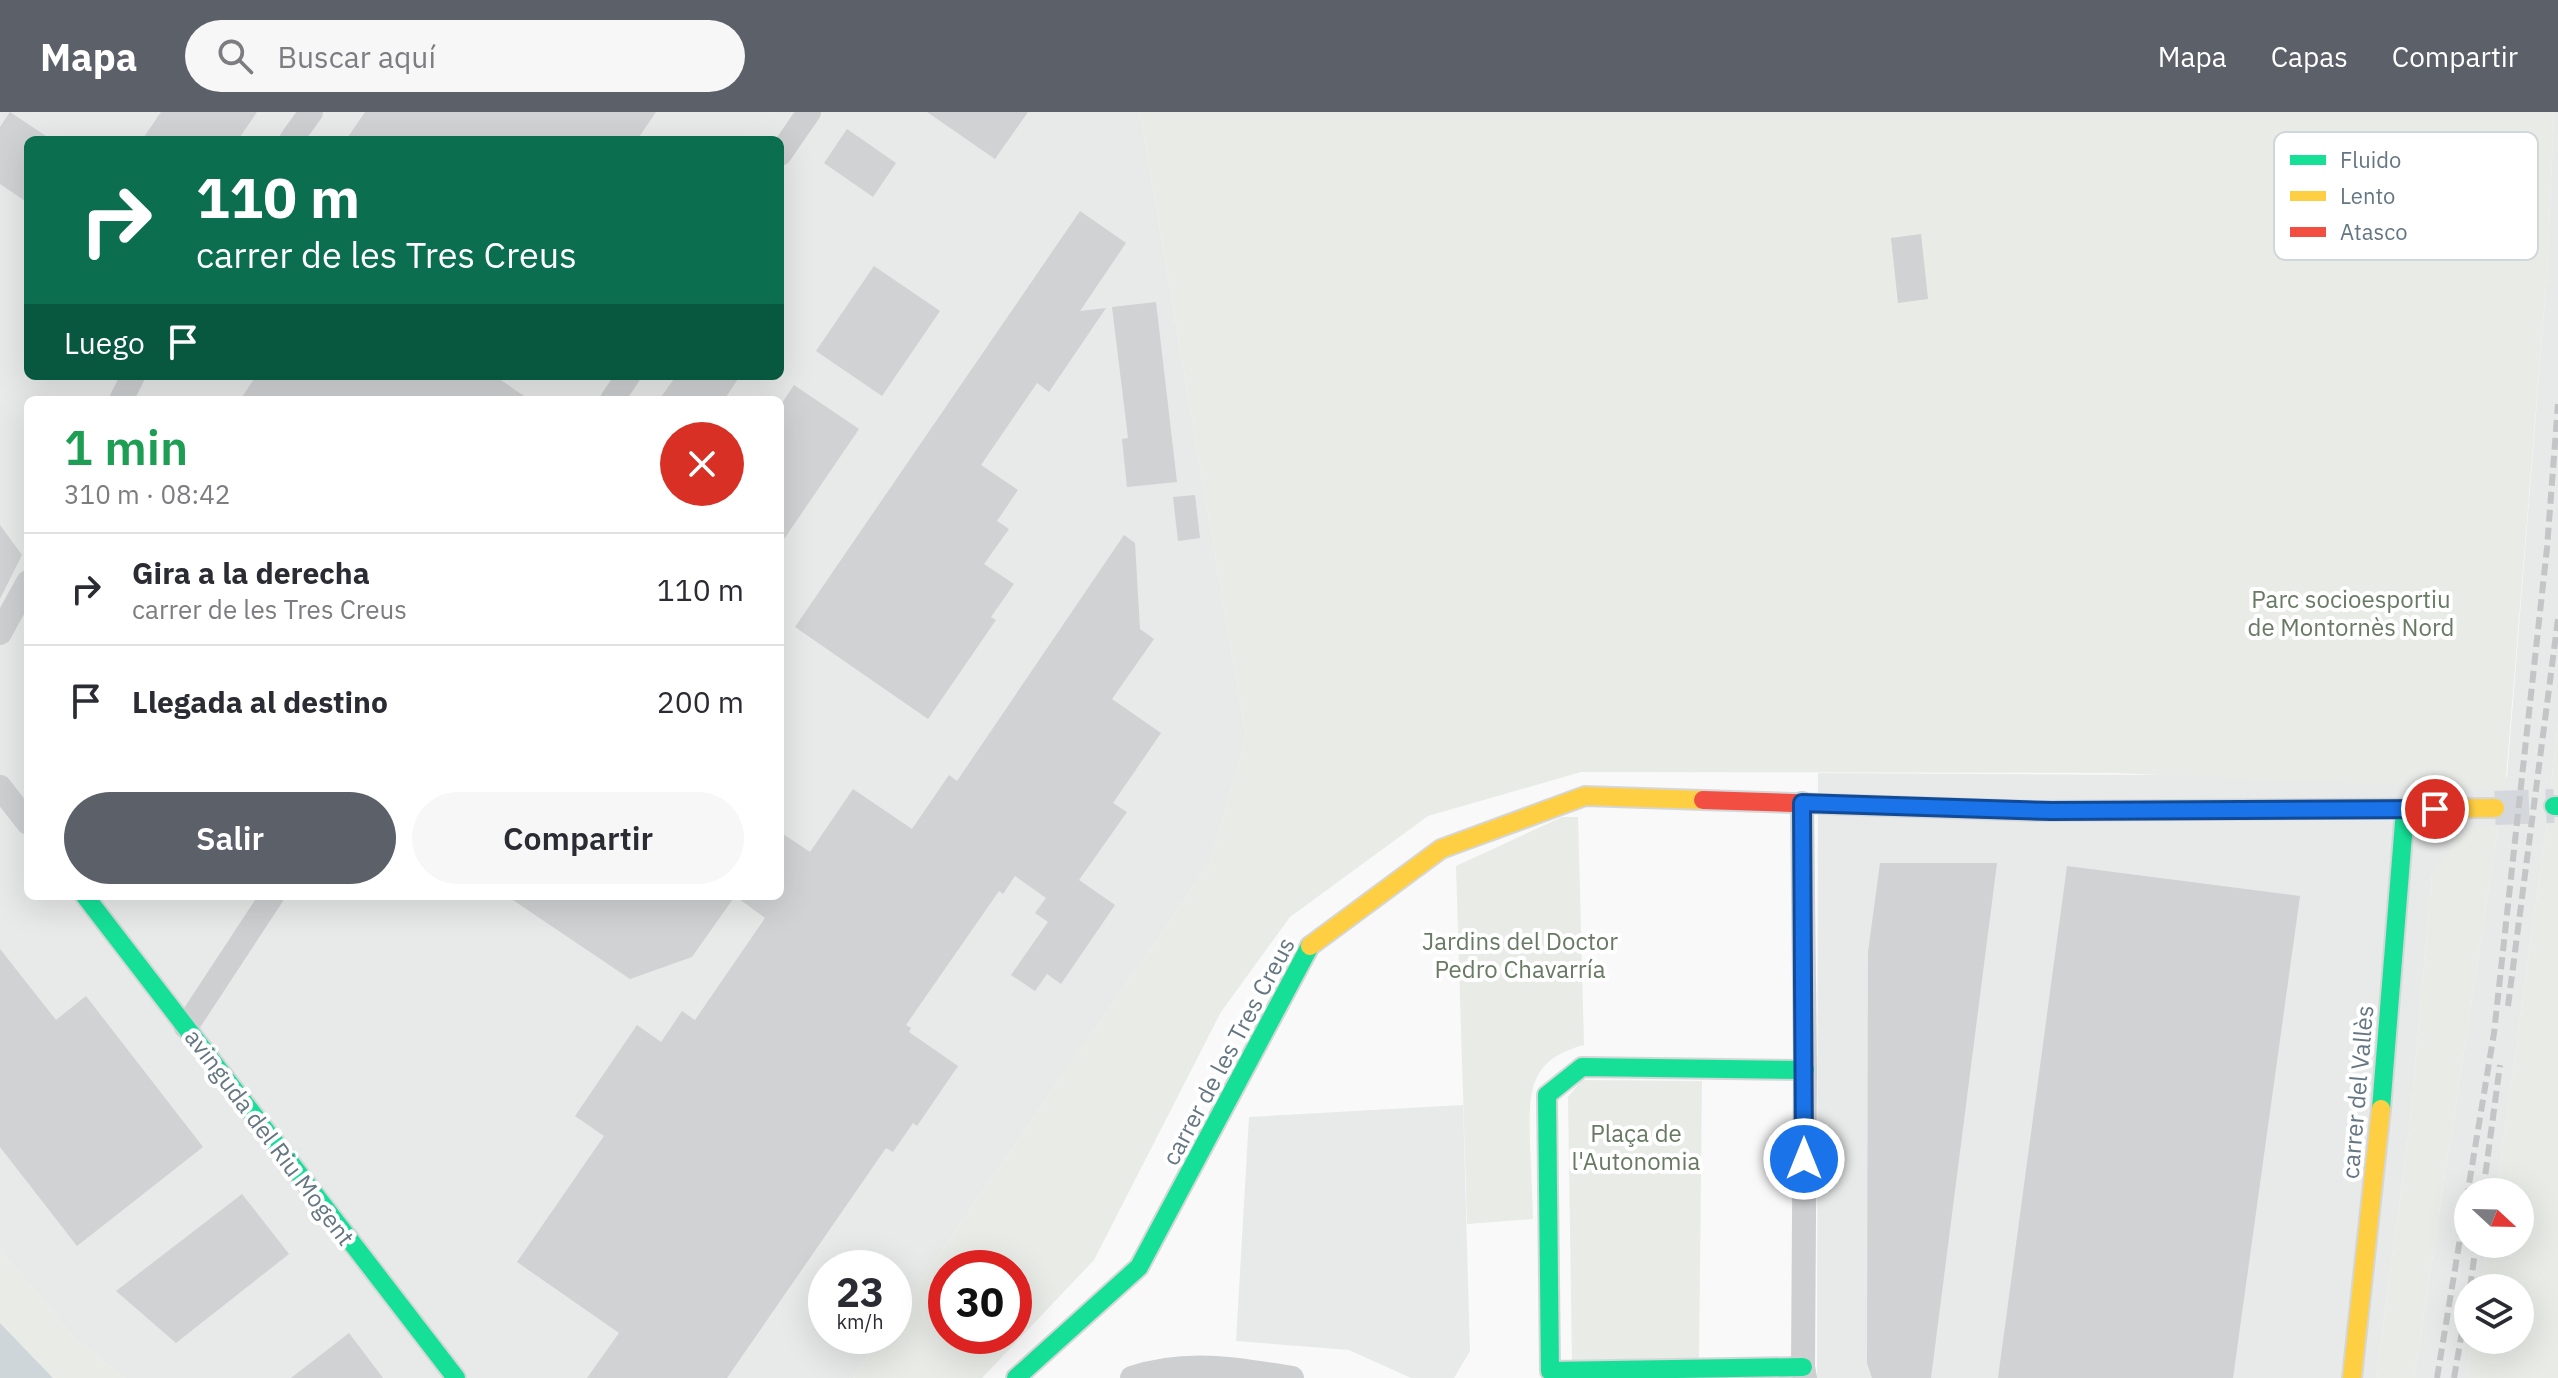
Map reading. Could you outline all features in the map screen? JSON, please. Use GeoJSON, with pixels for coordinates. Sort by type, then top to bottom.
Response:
{"type":"FeatureCollection","features":[{"type":"Feature","properties":{"kind":"street"},"geometry":{"type":"LineString","coordinates":[[294,136],[311,112]]}},
{"type":"Feature","properties":{"kind":"street"},"geometry":{"type":"LineString","coordinates":[[784,148],[809,112]]}},
{"type":"Feature","properties":{"kind":"street"},"geometry":{"type":"LineString","coordinates":[[0,633],[24,589]]}},
{"type":"Feature","properties":{"kind":"street"},"geometry":{"type":"LineString","coordinates":[[0,787],[24,818]]}},
{"type":"Feature","properties":{"kind":"street","name":"carrer de les Tres Creus"},"geometry":{"type":"LineString","coordinates":[[1016,1378],[1139,1267],[1311,943],[1441,849],[1585,796],[2051,811],[2495,808]]}},
{"type":"Feature","properties":{"kind":"street"},"geometry":{"type":"LineString","coordinates":[[1802,803],[1805,1070],[1804,1373],[1550,1371],[1547,1095],[1582,1067],[1805,1070]]}},
{"type":"Feature","properties":{"kind":"street","name":"carrer del Vallès"},"geometry":{"type":"LineString","coordinates":[[2352,1378],[2382,1104],[2405,810]]}},
{"type":"Feature","properties":{"kind":"street","name":"avinguda del Riu Mogent"},"geometry":{"type":"LineString","coordinates":[[88,900],[456,1378]]}},
{"type":"Feature","properties":{"kind":"street"},"geometry":{"type":"LineString","coordinates":[[186,1027],[269,900]]}},
{"type":"Feature","properties":{"kind":"street"},"geometry":{"type":"LineString","coordinates":[[1132,1378],[1155,1370],[1215,1366],[1292,1378]]}},
{"type":"Feature","properties":{"kind":"shaded area"},"geometry":{"type":"Polygon","coordinates":[[[0,112],[1140,112],[1246,737],[1210,863],[942,1250],[928,1250],[928,1270],[912,1293],[912,1250],[808,1250],[808,1354],[870,1354],[853,1378],[125,1378],[76,1340],[0,1250],[0,112]]]}},
{"type":"Feature","properties":{"kind":"shaded area"},"geometry":{"type":"Polygon","coordinates":[[[2554,112],[2558,112],[2558,721],[2498,1178],[2454,1178],[2454,1258],[2485,1258],[2483,1274],[2454,1274],[2454,1354],[2470,1354],[2466,1378],[2414,1378],[2499,822],[2432,874],[2410,1123],[2376,1378],[1817,1378],[1818,773],[2507,777],[2547,275],[2554,112]]]}},
{"type":"Feature","properties":{"kind":"shaded area"},"geometry":{"type":"Polygon","coordinates":[[[1463,1105],[1470,1351],[1454,1378],[1411,1378],[1349,1350],[1236,1341],[1249,1117],[1463,1105]]]}},
{"type":"Feature","properties":{"kind":"shaded area"},"geometry":{"type":"Polygon","coordinates":[[[0,1323],[53,1378],[0,1378],[0,1323]]]}},
{"type":"Feature","properties":{"kind":"green space","name":"Parc socioesportiu de Montornès Nord"},"geometry":{"type":"Polygon","coordinates":[[[1140,112],[2554,112],[2547,275],[2505,790],[2114,773],[1581,772],[1428,816],[1290,917],[1221,1012],[1094,1260],[1032,1325],[1032,1250],[942,1250],[1210,863],[1246,737],[1140,112]]]}},
{"type":"Feature","properties":{"kind":"green space"},"geometry":{"type":"Polygon","coordinates":[[[2558,721],[2558,1378],[2466,1378],[2470,1354],[2534,1354],[2534,1274],[2483,1274],[2485,1258],[2534,1258],[2534,1178],[2498,1178],[2558,721]]]}},
{"type":"Feature","properties":{"kind":"green space","name":"Jardins del Doctor Pedro Chavarría"},"geometry":{"type":"Polygon","coordinates":[[[1562,817],[1578,817],[1584,1045],[1565,1051],[1551,1060],[1535,1081],[1530,1109],[1533,1219],[1467,1224],[1456,866],[1562,817]]]}},
{"type":"Feature","properties":{"kind":"green space"},"geometry":{"type":"Polygon","coordinates":[[[2499,822],[2414,1378],[2376,1378],[2410,1123],[2432,874],[2459,834],[2499,822]]]}},
{"type":"Feature","properties":{"kind":"green space","name":"Plaça de l'Autonomia"},"geometry":{"type":"Polygon","coordinates":[[[1582,1080],[1702,1081],[1699,1358],[1572,1360],[1568,1097],[1582,1080]]]}},
{"type":"Feature","properties":{"kind":"green space"},"geometry":{"type":"Polygon","coordinates":[[[0,1250],[76,1340],[125,1378],[53,1378],[0,1323],[0,1250]]]}},
{"type":"Feature","properties":{"kind":"green space"},"geometry":{"type":"Polygon","coordinates":[[[928,1270],[928,1354],[1005,1354],[982,1378],[853,1378],[870,1354],[912,1354],[912,1293],[928,1270]]]}},
{"type":"Feature","properties":{"kind":"building"},"geometry":{"type":"Polygon","coordinates":[[[10,112],[46,136],[24,136],[24,200],[0,184],[0,127],[10,112]]]}},
{"type":"Feature","properties":{"kind":"building"},"geometry":{"type":"Polygon","coordinates":[[[161,112],[257,112],[241,136],[145,136],[161,112]]]}},
{"type":"Feature","properties":{"kind":"building"},"geometry":{"type":"Polygon","coordinates":[[[365,112],[656,112],[640,136],[349,136],[365,112]]]}},
{"type":"Feature","properties":{"kind":"building"},"geometry":{"type":"Polygon","coordinates":[[[927,112],[1028,112],[995,159],[927,112]]]}},
{"type":"Feature","properties":{"kind":"building"},"geometry":{"type":"Polygon","coordinates":[[[847,129],[896,163],[873,197],[824,163],[847,129]]]}},
{"type":"Feature","properties":{"kind":"building"},"geometry":{"type":"Polygon","coordinates":[[[1080,211],[1126,243],[1080,311],[1106,308],[1049,392],[1037,383],[981,465],[1018,490],[997,521],[1009,529],[984,564],[1014,584],[991,617],[996,620],[928,719],[795,627],[1080,211]]]}},
{"type":"Feature","properties":{"kind":"building"},"geometry":{"type":"Polygon","coordinates":[[[1921,234],[1928,299],[1898,303],[1891,238],[1921,234]]]}},
{"type":"Feature","properties":{"kind":"building"},"geometry":{"type":"Polygon","coordinates":[[[874,266],[940,311],[882,396],[816,351],[874,266]]]}},
{"type":"Feature","properties":{"kind":"building"},"geometry":{"type":"Polygon","coordinates":[[[1156,302],[1177,482],[1127,487],[1122,439],[1128,438],[1112,307],[1156,302]]]}},
{"type":"Feature","properties":{"kind":"building"},"geometry":{"type":"Polygon","coordinates":[[[253,380],[501,380],[524,396],[243,396],[253,380]]]}},
{"type":"Feature","properties":{"kind":"building"},"geometry":{"type":"Polygon","coordinates":[[[673,380],[737,380],[727,396],[662,396],[673,380]]]}},
{"type":"Feature","properties":{"kind":"building"},"geometry":{"type":"Polygon","coordinates":[[[794,385],[859,429],[784,539],[784,400],[794,385]]]}},
{"type":"Feature","properties":{"kind":"building"},"geometry":{"type":"Polygon","coordinates":[[[1195,495],[1200,538],[1178,541],[1173,497],[1195,495]]]}},
{"type":"Feature","properties":{"kind":"building"},"geometry":{"type":"Polygon","coordinates":[[[0,525],[22,555],[0,599],[0,525]]]}},
{"type":"Feature","properties":{"kind":"building"},"geometry":{"type":"Polygon","coordinates":[[[1124,535],[1135,543],[1140,629],[1154,639],[1112,699],[1161,733],[1113,803],[1127,812],[1079,880],[1115,905],[1061,984],[1047,974],[1035,991],[1011,975],[1048,922],[1035,913],[1046,898],[1015,876],[1003,894],[999,891],[906,1025],[911,1028],[909,1032],[958,1066],[917,1126],[913,1123],[893,1152],[886,1148],[815,1250],[808,1250],[808,1261],[727,1378],[587,1378],[619,1333],[517,1262],[604,1136],[575,1116],[637,1025],[661,1042],[682,1011],[695,1020],[765,918],[740,900],[784,900],[784,835],[810,852],[853,789],[912,829],[949,775],[957,781],[1124,535]]]}},
{"type":"Feature","properties":{"kind":"building"},"geometry":{"type":"Polygon","coordinates":[[[1880,863],[1997,863],[1931,1378],[1872,1378],[1867,1363],[1868,952],[1880,863]]]}},
{"type":"Feature","properties":{"kind":"building"},"geometry":{"type":"Polygon","coordinates":[[[2067,866],[2300,896],[2233,1378],[1998,1378],[2067,866]]]}},
{"type":"Feature","properties":{"kind":"building"},"geometry":{"type":"Polygon","coordinates":[[[513,900],[732,900],[692,957],[630,979],[513,900]]]}},
{"type":"Feature","properties":{"kind":"building"},"geometry":{"type":"Polygon","coordinates":[[[0,949],[56,1020],[86,996],[203,1147],[77,1246],[0,1147],[0,949]]]}},
{"type":"Feature","properties":{"kind":"building"},"geometry":{"type":"Polygon","coordinates":[[[242,1194],[289,1254],[176,1343],[116,1291],[242,1194]]]}},
{"type":"Feature","properties":{"kind":"building"},"geometry":{"type":"Polygon","coordinates":[[[349,1333],[383,1378],[291,1378],[349,1333]]]}},
{"type":"Feature","properties":{"kind":"tunnel"},"geometry":{"type":"LineString","coordinates":[[2495,808],[2554,806]]}},
{"type":"Feature","properties":{"kind":"railway"},"geometry":{"type":"LineString","coordinates":[[2437,1378],[2494,1033],[2547,548],[2558,404]]}},
{"type":"Feature","properties":{"kind":"railway"},"geometry":{"type":"LineString","coordinates":[[2508,1006],[2558,619]]}},
{"type":"Feature","properties":{"kind":"railway"},"geometry":{"type":"LineString","coordinates":[[2485,1178],[2500,1065]]}},
{"type":"Feature","properties":{"kind":"railway"},"geometry":{"type":"LineString","coordinates":[[2472,1274],[2474,1258]]}},
{"type":"Feature","properties":{"kind":"railway"},"geometry":{"type":"LineString","coordinates":[[2454,1378],[2458,1354]]}},
{"type":"Feature","properties":{"kind":"traffic: fast"},"geometry":{"type":"LineString","coordinates":[[2381,1109],[2405,810]]}},
{"type":"Feature","properties":{"kind":"traffic: fast"},"geometry":{"type":"LineString","coordinates":[[88,900],[456,1378]]}},
{"type":"Feature","properties":{"kind":"traffic: fast"},"geometry":{"type":"LineString","coordinates":[[1016,1378],[1139,1267],[1310,946]]}},
{"type":"Feature","properties":{"kind":"traffic: fast"},"geometry":{"type":"LineString","coordinates":[[1803,1367],[1550,1371],[1547,1095],[1582,1067],[1805,1070]]}},
{"type":"Feature","properties":{"kind":"traffic: slow"},"geometry":{"type":"LineString","coordinates":[[1310,946],[1441,849],[1585,796],[1703,800]]}},
{"type":"Feature","properties":{"kind":"traffic: slow"},"geometry":{"type":"LineString","coordinates":[[2036,811],[2495,808]]}},
{"type":"Feature","properties":{"kind":"traffic: slow"},"geometry":{"type":"LineString","coordinates":[[2352,1378],[2381,1109]]}},
{"type":"Feature","properties":{"kind":"traffic: jam"},"geometry":{"type":"LineString","coordinates":[[1703,800],[2036,811]]}},
{"type":"Feature","properties":{"kind":"route"},"geometry":{"type":"LineString","coordinates":[[1804,1159],[1802,803],[2051,811],[2435,809]]}}]}
